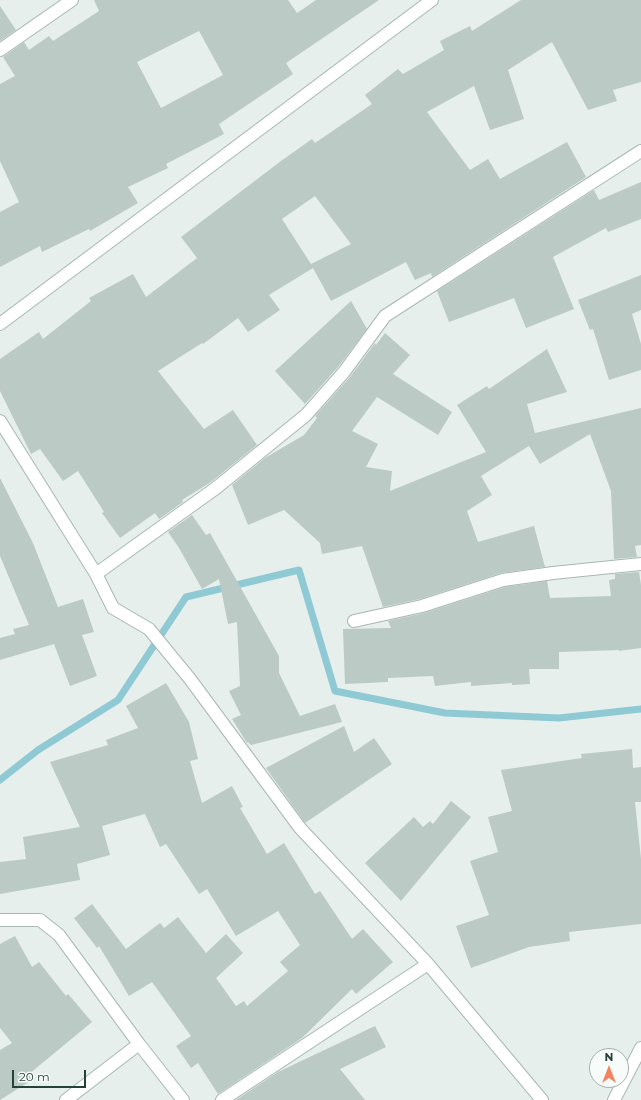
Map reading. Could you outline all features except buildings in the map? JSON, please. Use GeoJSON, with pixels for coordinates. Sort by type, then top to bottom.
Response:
{"type":"FeatureCollection","features":[{"type":"Feature","properties":{"kind":"street"},"geometry":{"type":"LineString","coordinates":[[0,50],[72,0]]}},
{"type":"Feature","properties":{"kind":"street"},"geometry":{"type":"LineString","coordinates":[[0,324],[429,1]]}},
{"type":"Feature","properties":{"kind":"street"},"geometry":{"type":"LineString","coordinates":[[96,574],[216,488],[306,415],[344,372],[385,316],[641,151]]}},
{"type":"Feature","properties":{"kind":"street"},"geometry":{"type":"LineString","coordinates":[[0,421],[96,574],[113,608],[149,629],[190,679],[300,828],[428,964],[542,1100]]}},
{"type":"Feature","properties":{"kind":"street"},"geometry":{"type":"LineString","coordinates":[[354,621],[422,606],[503,580],[641,564]]}},
{"type":"Feature","properties":{"kind":"street"},"geometry":{"type":"LineString","coordinates":[[0,920],[40,920],[59,935],[138,1044],[183,1100]]}},
{"type":"Feature","properties":{"kind":"street"},"geometry":{"type":"LineString","coordinates":[[222,1100],[428,964]]}},
{"type":"Feature","properties":{"kind":"street"},"geometry":{"type":"LineString","coordinates":[[66,1100],[138,1044]]}},
{"type":"Feature","properties":{"kind":"street"},"geometry":{"type":"LineString","coordinates":[[614,1100],[641,1048]]}},
{"type":"Feature","properties":{"kind":"waterway"},"geometry":{"type":"LineString","coordinates":[[0,780],[38,750],[118,700],[186,597],[299,570],[335,691],[445,713],[559,718],[641,709]]}}]}
